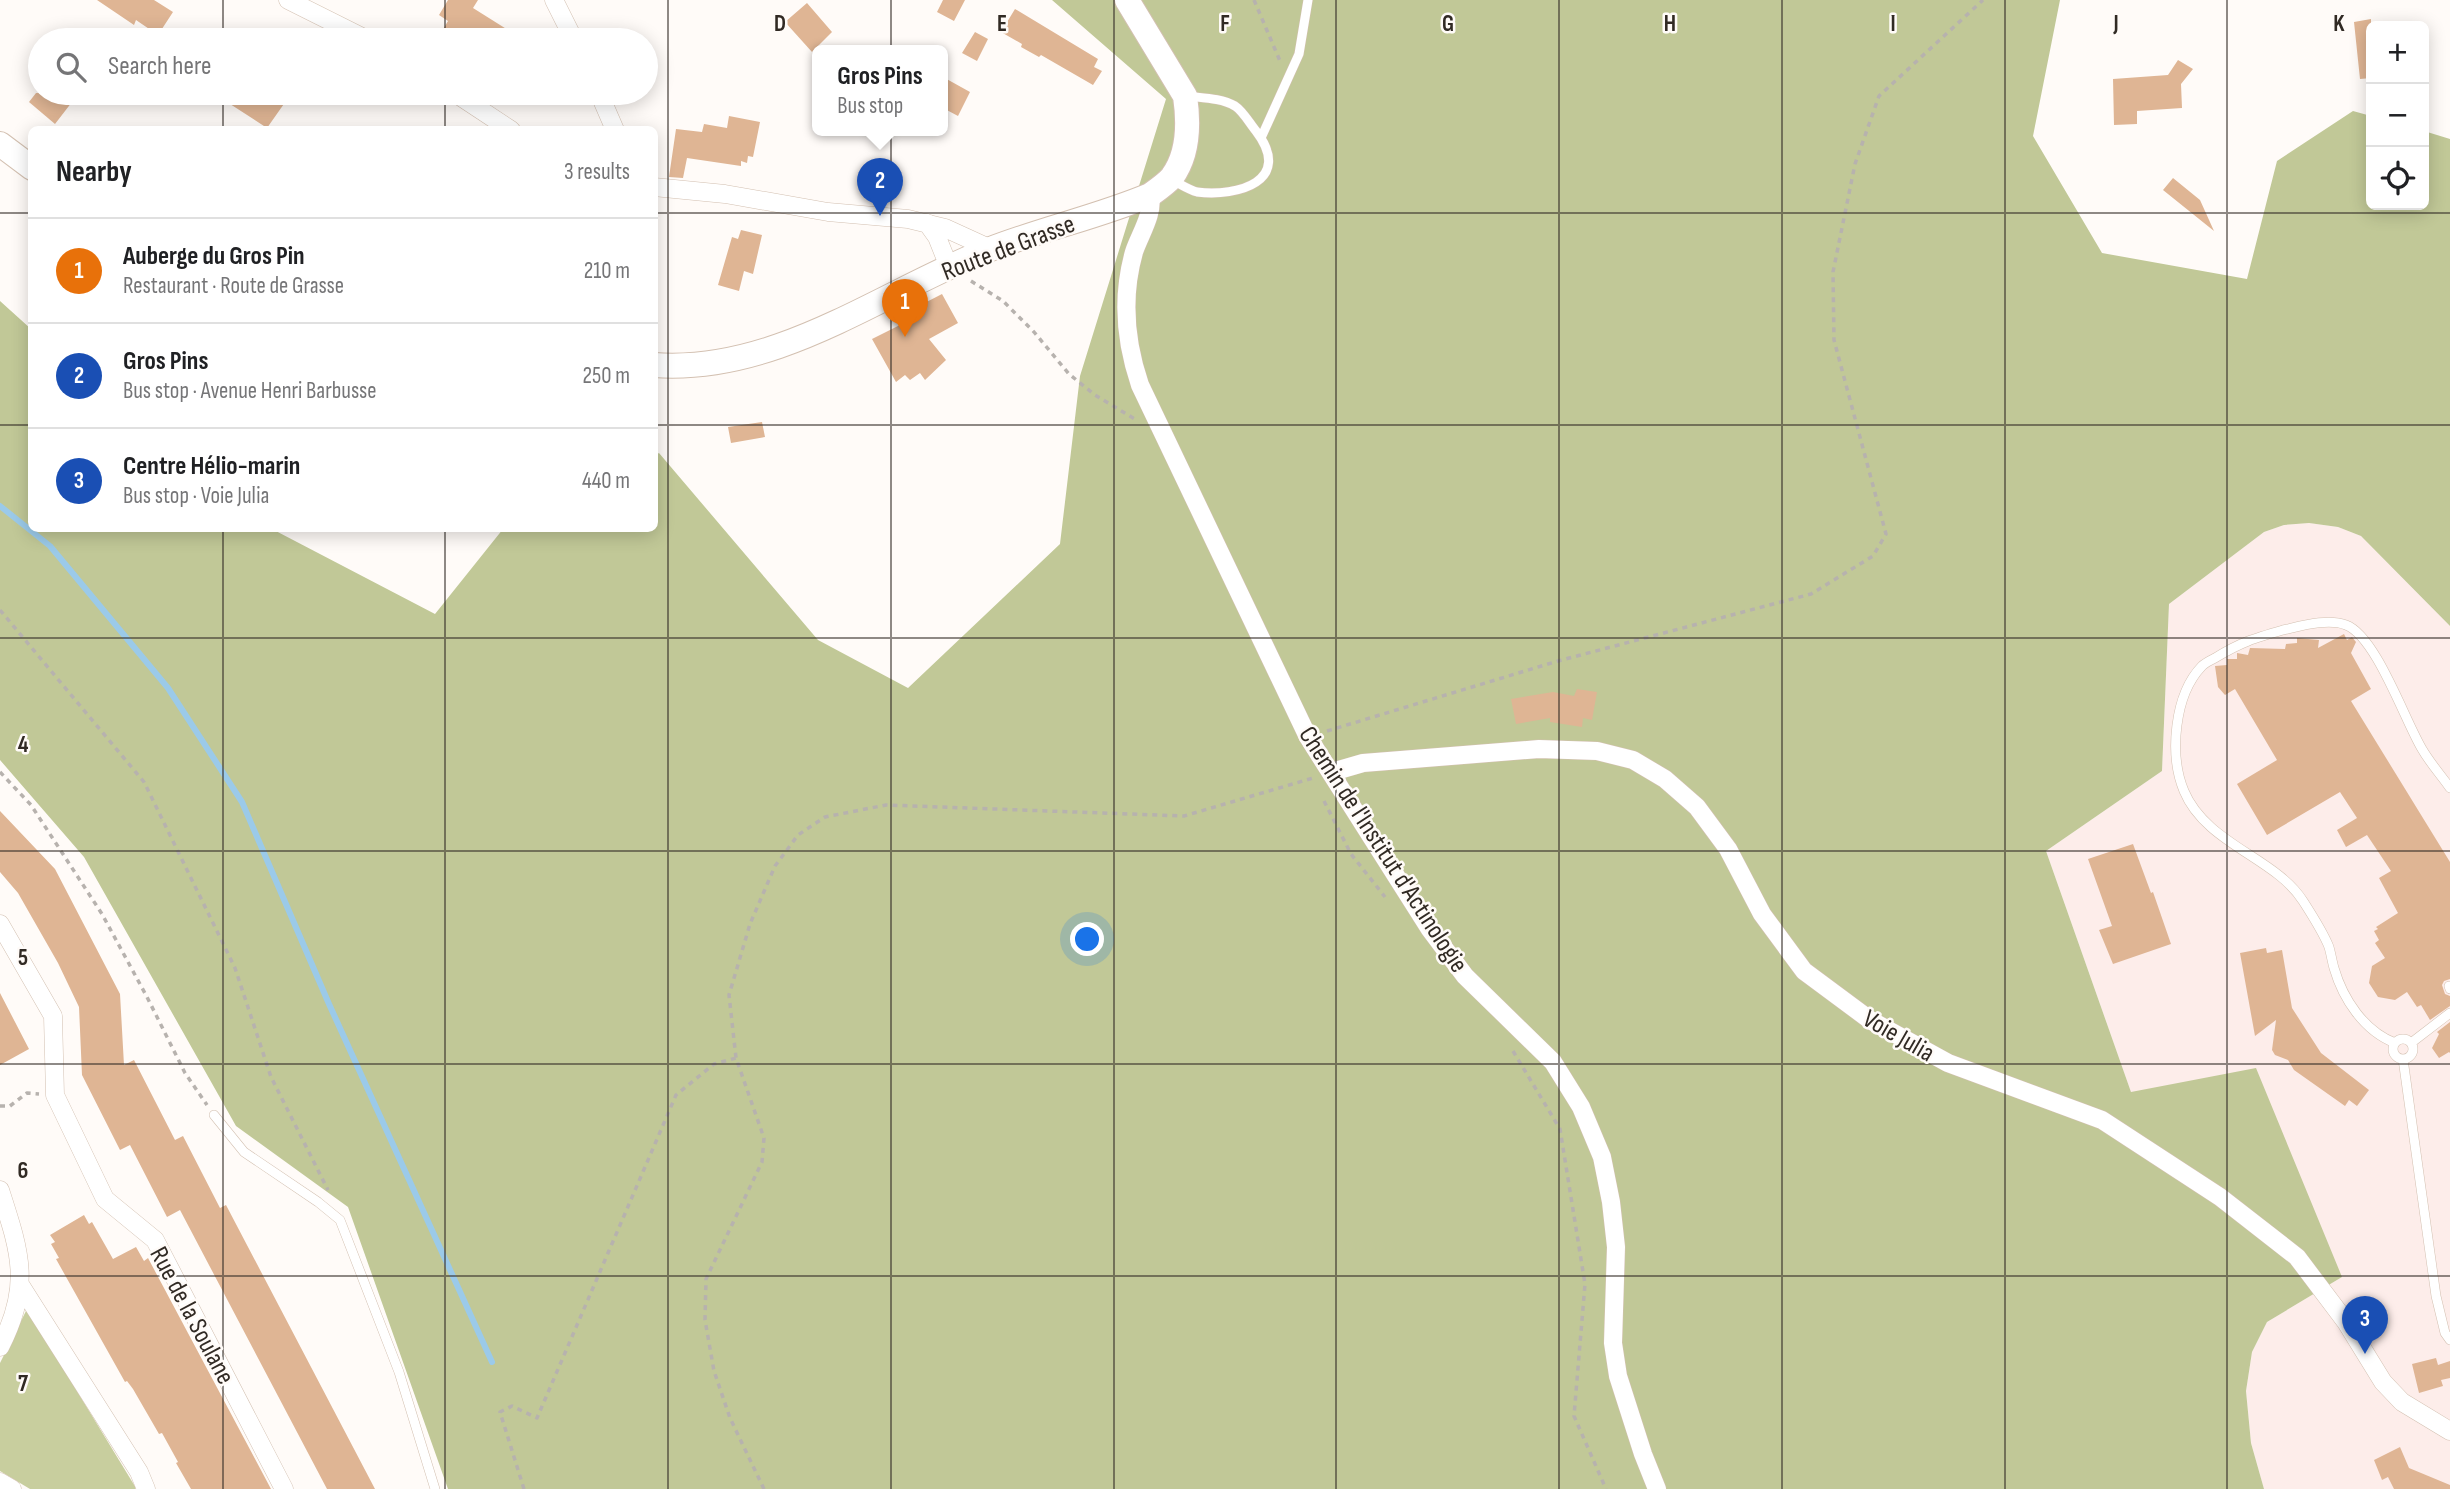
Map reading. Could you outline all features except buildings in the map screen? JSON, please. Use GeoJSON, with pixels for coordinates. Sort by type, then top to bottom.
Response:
{"type":"FeatureCollection","features":[{"type":"Feature","properties":{"kind":"main road"},"geometry":{"type":"LineString","coordinates":[[1127,0],[1185,96],[1187,136],[1180,163],[1171,179]]}},
{"type":"Feature","properties":{"kind":"main road"},"geometry":{"type":"LineString","coordinates":[[0,144],[28,165]]}},
{"type":"Feature","properties":{"kind":"main road","name":"Route de Grasse"},"geometry":{"type":"LineString","coordinates":[[658,365],[681,367],[752,356],[846,318],[991,249],[1150,195],[1171,179]]}},
{"type":"Feature","properties":{"kind":"street"},"geometry":{"type":"LineString","coordinates":[[288,0],[344,28]]}},
{"type":"Feature","properties":{"kind":"street"},"geometry":{"type":"LineString","coordinates":[[554,0],[567,28]]}},
{"type":"Feature","properties":{"kind":"street"},"geometry":{"type":"LineString","coordinates":[[473,105],[505,126]]}},
{"type":"Feature","properties":{"kind":"street"},"geometry":{"type":"LineString","coordinates":[[604,105],[613,126]]}},
{"type":"Feature","properties":{"kind":"street"},"geometry":{"type":"LineString","coordinates":[[658,187],[725,194],[828,212],[908,219],[945,228],[991,249]]}},
{"type":"Feature","properties":{"kind":"street","name":"Chemin de l'Institut d'Actinologie"},"geometry":{"type":"LineString","coordinates":[[1150,195],[1151,208],[1126,287],[1126,330],[1131,359],[1140,385],[1308,737],[1429,928],[1465,976],[1553,1062],[1581,1107],[1602,1157],[1611,1202],[1615,1247],[1613,1343],[1618,1376],[1657,1489]]}},
{"type":"Feature","properties":{"kind":"street"},"geometry":{"type":"LineString","coordinates":[[927,223],[937,237],[949,267]]}},
{"type":"Feature","properties":{"kind":"street","name":"Voie Julia"},"geometry":{"type":"LineString","coordinates":[[1332,772],[1363,763],[1539,749],[1597,751],[1633,760],[1665,779],[1697,807],[1728,849],[1762,914],[1804,971],[1870,1020],[1948,1063],[2102,1120],[2220,1197],[2297,1257],[2346,1322],[2383,1382],[2416,1412],[2450,1431]]}},
{"type":"Feature","properties":{"kind":"street","name":"Rue de la Soulane"},"geometry":{"type":"LineString","coordinates":[[0,924],[53,1016],[55,1094],[104,1199],[155,1240],[284,1489]]}},
{"type":"Feature","properties":{"kind":"street"},"geometry":{"type":"LineString","coordinates":[[0,1190],[17,1242],[21,1286],[12,1324],[0,1347]]}},
{"type":"Feature","properties":{"kind":"street"},"geometry":{"type":"LineString","coordinates":[[21,1286],[139,1472],[146,1489]]}},
{"type":"Feature","properties":{"kind":"street"},"geometry":{"type":"LineString","coordinates":[[0,1482],[12,1489]]}},
{"type":"Feature","properties":{"kind":"lane"},"geometry":{"type":"LineString","coordinates":[[1261,138],[1299,54],[1308,0]]}},
{"type":"Feature","properties":{"kind":"lane"},"geometry":{"type":"LineString","coordinates":[[1171,179],[1194,192],[1227,191],[1253,185],[1266,173],[1270,162],[1261,138],[1237,107],[1221,100],[1185,96]]}},
{"type":"Feature","properties":{"kind":"lane"},"geometry":{"type":"LineString","coordinates":[[2411,1043],[2403,1039],[2395,1043],[2366,1026],[2347,996],[2334,970],[2328,946],[2301,898],[2287,883],[2219,835],[2199,814],[2184,792],[2178,767],[2175,732],[2184,695],[2202,665],[2245,640],[2301,626],[2346,624],[2357,631],[2372,649],[2422,750],[2450,788]]}},
{"type":"Feature","properties":{"kind":"lane"},"geometry":{"type":"LineString","coordinates":[[2411,1043],[2450,1013]]}},
{"type":"Feature","properties":{"kind":"lane"},"geometry":{"type":"LineString","coordinates":[[2395,1043],[2393,1053],[2403,1059],[2412,1053],[2411,1043]]}},
{"type":"Feature","properties":{"kind":"lane"},"geometry":{"type":"LineString","coordinates":[[2403,1059],[2436,1296],[2445,1333],[2450,1340]]}},
{"type":"Feature","properties":{"kind":"lane"},"geometry":{"type":"LineString","coordinates":[[214,1115],[244,1152],[340,1220],[399,1372],[435,1489]]}},
{"type":"Feature","properties":{"kind":"path"},"geometry":{"type":"LineString","coordinates":[[1254,0],[1288,78]]}},
{"type":"Feature","properties":{"kind":"path"},"geometry":{"type":"LineString","coordinates":[[1308,737],[1558,661],[1811,594],[1873,556],[1886,534],[1835,340],[1833,272],[1855,164],[1879,96],[1983,0]]}},
{"type":"Feature","properties":{"kind":"path"},"geometry":{"type":"LineString","coordinates":[[949,267],[1003,301],[1043,342],[1069,374],[1095,395],[1132,419],[1163,433]]}},
{"type":"Feature","properties":{"kind":"path"},"geometry":{"type":"LineString","coordinates":[[0,610],[144,782],[235,968],[271,1077],[321,1174],[340,1220]]}},
{"type":"Feature","properties":{"kind":"path"},"geometry":{"type":"LineString","coordinates":[[0,772],[32,805],[102,915],[148,997],[185,1073],[214,1115]]}},
{"type":"Feature","properties":{"kind":"path"},"geometry":{"type":"LineString","coordinates":[[764,1489],[730,1418],[714,1371],[705,1320],[706,1279],[762,1162],[764,1138],[736,1058],[729,995],[750,924],[775,866],[798,835],[825,817],[886,805],[1184,816],[1332,772]]}},
{"type":"Feature","properties":{"kind":"path"},"geometry":{"type":"LineString","coordinates":[[1313,778],[1318,789]]}},
{"type":"Feature","properties":{"kind":"path"},"geometry":{"type":"LineString","coordinates":[[1324,800],[1351,854],[1392,905]]}},
{"type":"Feature","properties":{"kind":"path"},"geometry":{"type":"LineString","coordinates":[[1507,1041],[1560,1129],[1585,1284],[1574,1416],[1606,1489]]}},
{"type":"Feature","properties":{"kind":"path"},"geometry":{"type":"LineString","coordinates":[[524,1489],[500,1412],[512,1406],[537,1418],[676,1095],[714,1065],[736,1058]]}},
{"type":"Feature","properties":{"kind":"path"},"geometry":{"type":"LineString","coordinates":[[0,1105],[10,1106],[27,1093],[55,1094]]}},
{"type":"Feature","properties":{"kind":"shaded area"},"geometry":{"type":"Polygon","coordinates":[[[2309,523],[2338,527],[2361,536],[2450,626],[2450,1489],[2264,1489],[2251,1443],[2246,1391],[2252,1352],[2267,1322],[2342,1277],[2131,1092],[2046,851],[2162,771],[2169,604],[2264,532],[2284,525],[2309,523]]]}},
{"type":"Feature","properties":{"kind":"green space"},"geometry":{"type":"Polygon","coordinates":[[[1052,0],[2060,0],[2033,136],[2102,253],[2247,279],[2277,161],[2353,111],[2366,115],[2366,210],[2429,210],[2429,133],[2450,139],[2450,626],[2361,536],[2338,527],[2309,523],[2284,525],[2264,532],[2169,604],[2162,771],[2046,851],[2131,1092],[2256,1068],[2342,1277],[2267,1322],[2252,1352],[2246,1391],[2251,1443],[2264,1489],[448,1489],[348,1207],[236,1126],[84,857],[0,760],[0,301],[28,326],[28,532],[278,532],[435,614],[501,532],[658,532],[659,453],[818,640],[908,688],[1060,544],[1080,376],[1166,99],[1052,0]]]}},
{"type":"Feature","properties":{"kind":"green space"},"geometry":{"type":"Polygon","coordinates":[[[27,1309],[135,1489],[30,1489],[0,1471],[0,1363],[27,1309]]]}},
{"type":"Feature","properties":{"kind":"waterway"},"geometry":{"type":"LineString","coordinates":[[0,506],[28,528]]}},
{"type":"Feature","properties":{"kind":"waterway"},"geometry":{"type":"LineString","coordinates":[[32,532],[50,546],[168,688],[242,802],[329,1004],[492,1362]]}},
{"type":"Feature","properties":{"kind":"place","name":"Gros Pins"},"geometry":{"type":"Point","coordinates":[880,216]}},
{"type":"Feature","properties":{"kind":"place","name":"Auberge du Gros Pin"},"geometry":{"type":"Point","coordinates":[905,337]}},
{"type":"Feature","properties":{"kind":"place","name":"Centre Hélio-marin"},"geometry":{"type":"Point","coordinates":[2365,1354]}}]}
